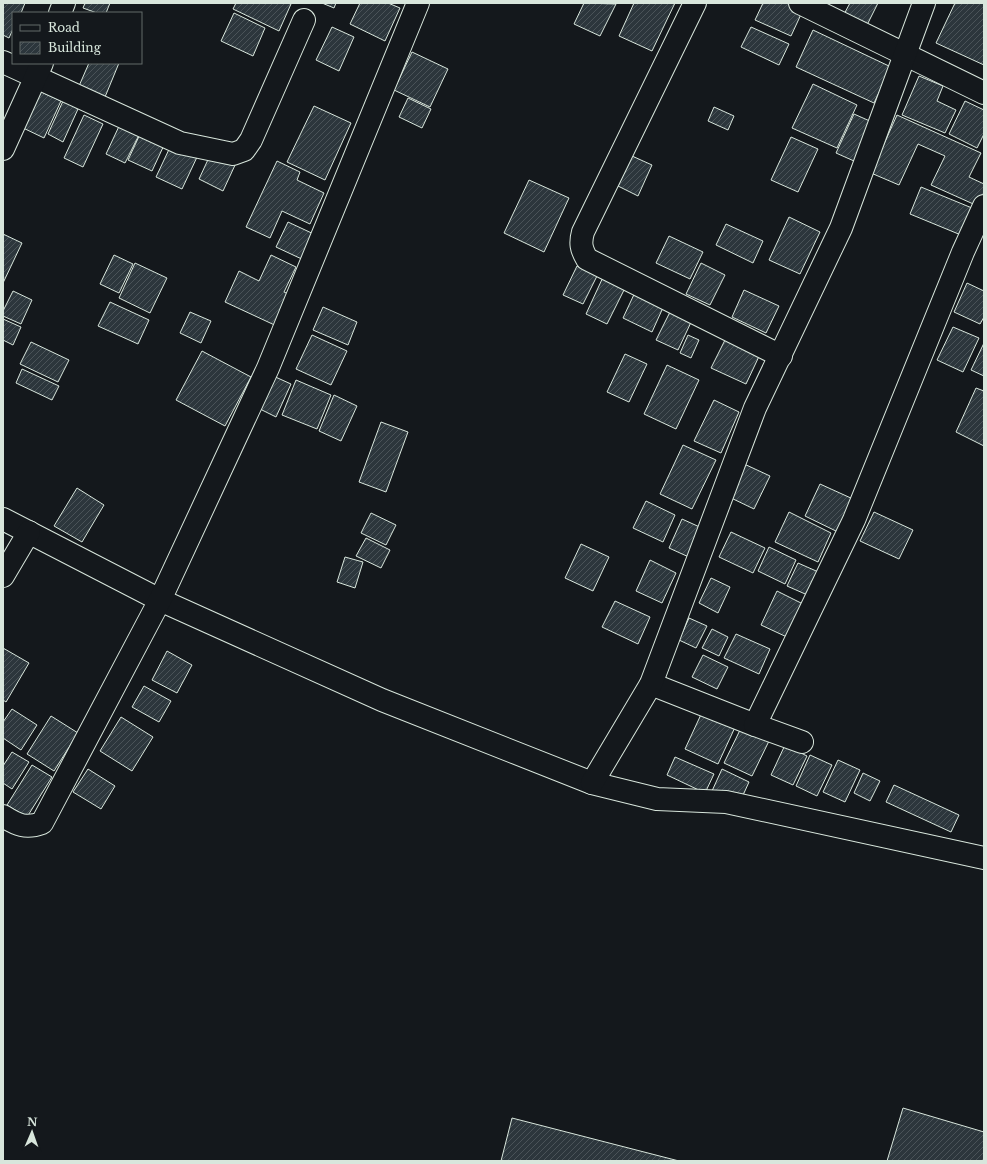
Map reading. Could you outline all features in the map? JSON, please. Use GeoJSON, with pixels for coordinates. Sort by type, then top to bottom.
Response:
{"type":"FeatureCollection","features":[{"type":"Feature","properties":{"kind":"street"},"geometry":{"type":"LineString","coordinates":[[3,816],[17,825],[25,827],[42,823],[160,600],[268,368],[418,3]]}},
{"type":"Feature","properties":{"kind":"street"},"geometry":{"type":"LineString","coordinates":[[695,3],[583,232],[581,247],[588,259],[781,356]]}},
{"type":"Feature","properties":{"kind":"street"},"geometry":{"type":"LineString","coordinates":[[800,3],[984,93]]}},
{"type":"Feature","properties":{"kind":"street"},"geometry":{"type":"LineString","coordinates":[[592,783],[651,684],[755,408],[841,228],[924,3]]}},
{"type":"Feature","properties":{"kind":"street"},"geometry":{"type":"LineString","coordinates":[[3,62],[39,70],[180,143],[233,154],[244,150],[251,140],[304,20]]}},
{"type":"Feature","properties":{"kind":"street"},"geometry":{"type":"LineString","coordinates":[[3,149],[39,70]]}},
{"type":"Feature","properties":{"kind":"street"},"geometry":{"type":"LineString","coordinates":[[755,725],[854,520],[960,259],[984,206]]}},
{"type":"Feature","properties":{"kind":"street"},"geometry":{"type":"LineString","coordinates":[[3,519],[160,600],[382,700],[592,783],[657,799],[726,802],[984,858]]}},
{"type":"Feature","properties":{"kind":"street"},"geometry":{"type":"LineString","coordinates":[[3,576],[30,532]]}},
{"type":"Feature","properties":{"kind":"street"},"geometry":{"type":"LineString","coordinates":[[651,684],[802,742]]}},
{"type":"Feature","properties":{"kind":"building"},"geometry":{"type":"Polygon","coordinates":[[[3,3],[25,3],[21,12],[12,12],[12,31],[9,38],[3,35],[3,3]]]}},
{"type":"Feature","properties":{"kind":"building"},"geometry":{"type":"Polygon","coordinates":[[[85,3],[110,3],[106,12],[94,12],[83,8],[85,3]]]}},
{"type":"Feature","properties":{"kind":"building"},"geometry":{"type":"Polygon","coordinates":[[[236,3],[291,4],[279,31],[233,9],[236,3]]]}},
{"type":"Feature","properties":{"kind":"building"},"geometry":{"type":"Polygon","coordinates":[[[322,3],[336,3],[334,8],[322,3]]]}},
{"type":"Feature","properties":{"kind":"building"},"geometry":{"type":"Polygon","coordinates":[[[360,3],[388,3],[400,8],[385,41],[350,24],[360,3]]]}},
{"type":"Feature","properties":{"kind":"building"},"geometry":{"type":"Polygon","coordinates":[[[584,3],[616,4],[600,36],[574,24],[584,3]]]}},
{"type":"Feature","properties":{"kind":"building"},"geometry":{"type":"Polygon","coordinates":[[[634,3],[675,3],[652,51],[619,36],[634,3]]]}},
{"type":"Feature","properties":{"kind":"building"},"geometry":{"type":"Polygon","coordinates":[[[763,3],[788,3],[803,10],[791,36],[755,20],[763,3]]]}},
{"type":"Feature","properties":{"kind":"building"},"geometry":{"type":"Polygon","coordinates":[[[850,3],[878,3],[866,27],[843,16],[850,3]]]}},
{"type":"Feature","properties":{"kind":"building"},"geometry":{"type":"Polygon","coordinates":[[[955,3],[984,3],[984,65],[936,43],[955,3]]]}},
{"type":"Feature","properties":{"kind":"building"},"geometry":{"type":"Polygon","coordinates":[[[234,13],[265,28],[253,56],[221,41],[234,13]]]}},
{"type":"Feature","properties":{"kind":"building"},"geometry":{"type":"Polygon","coordinates":[[[332,27],[354,37],[339,71],[316,60],[332,27]]]}},
{"type":"Feature","properties":{"kind":"building"},"geometry":{"type":"Polygon","coordinates":[[[751,27],[789,44],[779,65],[741,47],[751,27]]]}},
{"type":"Feature","properties":{"kind":"building"},"geometry":{"type":"Polygon","coordinates":[[[813,30],[891,67],[874,103],[796,67],[813,30]]]}},
{"type":"Feature","properties":{"kind":"building"},"geometry":{"type":"Polygon","coordinates":[[[412,52],[448,69],[430,107],[394,90],[412,52]]]}},
{"type":"Feature","properties":{"kind":"building"},"geometry":{"type":"Polygon","coordinates":[[[89,64],[119,64],[105,97],[79,86],[89,64]]]}},
{"type":"Feature","properties":{"kind":"building"},"geometry":{"type":"Polygon","coordinates":[[[919,76],[943,86],[937,101],[956,110],[945,133],[902,115],[919,76]]]}},
{"type":"Feature","properties":{"kind":"building"},"geometry":{"type":"Polygon","coordinates":[[[813,84],[857,105],[837,148],[792,128],[813,84]]]}},
{"type":"Feature","properties":{"kind":"building"},"geometry":{"type":"Polygon","coordinates":[[[37,90],[61,101],[44,138],[19,126],[37,90]]]}},
{"type":"Feature","properties":{"kind":"building"},"geometry":{"type":"Polygon","coordinates":[[[408,98],[431,109],[422,128],[399,117],[408,98]]]}},
{"type":"Feature","properties":{"kind":"building"},"geometry":{"type":"Polygon","coordinates":[[[63,101],[78,109],[63,142],[48,134],[63,101]]]}},
{"type":"Feature","properties":{"kind":"building"},"geometry":{"type":"Polygon","coordinates":[[[965,101],[984,110],[984,134],[977,148],[949,134],[965,101]]]}},
{"type":"Feature","properties":{"kind":"building"},"geometry":{"type":"Polygon","coordinates":[[[314,106],[351,123],[325,180],[287,162],[314,106]]]}},
{"type":"Feature","properties":{"kind":"building"},"geometry":{"type":"Polygon","coordinates":[[[714,107],[734,116],[728,130],[708,121],[714,107]]]}},
{"type":"Feature","properties":{"kind":"building"},"geometry":{"type":"Polygon","coordinates":[[[854,114],[872,122],[854,161],[836,153],[854,114]]]}},
{"type":"Feature","properties":{"kind":"building"},"geometry":{"type":"Polygon","coordinates":[[[84,115],[103,124],[83,167],[64,158],[84,115]]]}},
{"type":"Feature","properties":{"kind":"building"},"geometry":{"type":"Polygon","coordinates":[[[897,115],[981,153],[969,177],[984,184],[984,198],[980,207],[931,185],[945,156],[918,144],[899,185],[871,173],[897,115]]]}},
{"type":"Feature","properties":{"kind":"building"},"geometry":{"type":"Polygon","coordinates":[[[121,122],[141,131],[125,163],[106,154],[121,122]]]}},
{"type":"Feature","properties":{"kind":"building"},"geometry":{"type":"Polygon","coordinates":[[[141,132],[165,143],[152,171],[128,160],[141,132]]]}},
{"type":"Feature","properties":{"kind":"building"},"geometry":{"type":"Polygon","coordinates":[[[791,137],[818,149],[798,192],[771,180],[791,137]]]}},
{"type":"Feature","properties":{"kind":"building"},"geometry":{"type":"Polygon","coordinates":[[[172,143],[198,155],[182,189],[156,177],[172,143]]]}},
{"type":"Feature","properties":{"kind":"building"},"geometry":{"type":"Polygon","coordinates":[[[212,151],[236,163],[223,191],[199,179],[212,151]]]}},
{"type":"Feature","properties":{"kind":"building"},"geometry":{"type":"Polygon","coordinates":[[[632,156],[652,165],[638,196],[618,186],[632,156]]]}},
{"type":"Feature","properties":{"kind":"building"},"geometry":{"type":"Polygon","coordinates":[[[277,161],[300,172],[297,180],[324,193],[310,224],[282,211],[270,238],[246,227],[277,161]]]}},
{"type":"Feature","properties":{"kind":"building"},"geometry":{"type":"Polygon","coordinates":[[[529,180],[569,198],[544,252],[504,233],[529,180]]]}},
{"type":"Feature","properties":{"kind":"building"},"geometry":{"type":"Polygon","coordinates":[[[921,187],[972,208],[961,235],[910,214],[921,187]]]}},
{"type":"Feature","properties":{"kind":"building"},"geometry":{"type":"Polygon","coordinates":[[[789,217],[820,232],[800,274],[769,260],[789,217]]]}},
{"type":"Feature","properties":{"kind":"building"},"geometry":{"type":"Polygon","coordinates":[[[288,222],[318,236],[306,261],[276,247],[288,222]]]}},
{"type":"Feature","properties":{"kind":"building"},"geometry":{"type":"Polygon","coordinates":[[[726,224],[763,241],[753,263],[716,245],[726,224]]]}},
{"type":"Feature","properties":{"kind":"building"},"geometry":{"type":"Polygon","coordinates":[[[3,234],[22,243],[3,283],[3,234]]]}},
{"type":"Feature","properties":{"kind":"building"},"geometry":{"type":"Polygon","coordinates":[[[669,236],[703,252],[690,279],[656,263],[669,236]]]}},
{"type":"Feature","properties":{"kind":"building"},"geometry":{"type":"Polygon","coordinates":[[[114,255],[133,264],[119,293],[100,284],[114,255]]]}},
{"type":"Feature","properties":{"kind":"building"},"geometry":{"type":"Polygon","coordinates":[[[271,255],[296,267],[284,292],[295,297],[281,328],[225,302],[239,271],[259,281],[271,255]]]}},
{"type":"Feature","properties":{"kind":"building"},"geometry":{"type":"Polygon","coordinates":[[[135,263],[167,278],[150,313],[119,298],[135,263]]]}},
{"type":"Feature","properties":{"kind":"building"},"geometry":{"type":"Polygon","coordinates":[[[701,263],[725,275],[710,305],[686,294],[701,263]]]}},
{"type":"Feature","properties":{"kind":"building"},"geometry":{"type":"Polygon","coordinates":[[[577,266],[597,276],[583,304],[563,295],[577,266]]]}},
{"type":"Feature","properties":{"kind":"building"},"geometry":{"type":"Polygon","coordinates":[[[604,275],[626,286],[607,324],[586,314],[604,275]]]}},
{"type":"Feature","properties":{"kind":"building"},"geometry":{"type":"Polygon","coordinates":[[[967,283],[984,291],[984,317],[980,324],[954,312],[967,283]]]}},
{"type":"Feature","properties":{"kind":"building"},"geometry":{"type":"Polygon","coordinates":[[[637,288],[666,301],[652,332],[623,318],[637,288]]]}},
{"type":"Feature","properties":{"kind":"building"},"geometry":{"type":"Polygon","coordinates":[[[744,290],[779,306],[766,333],[732,317],[744,290]]]}},
{"type":"Feature","properties":{"kind":"building"},"geometry":{"type":"Polygon","coordinates":[[[13,291],[32,300],[21,324],[3,316],[3,311],[13,291]]]}},
{"type":"Feature","properties":{"kind":"building"},"geometry":{"type":"Polygon","coordinates":[[[110,302],[149,320],[138,344],[98,326],[110,302]]]}},
{"type":"Feature","properties":{"kind":"building"},"geometry":{"type":"Polygon","coordinates":[[[323,307],[357,322],[348,345],[313,330],[323,307]]]}},
{"type":"Feature","properties":{"kind":"building"},"geometry":{"type":"Polygon","coordinates":[[[672,308],[693,318],[678,350],[656,340],[672,308]]]}},
{"type":"Feature","properties":{"kind":"building"},"geometry":{"type":"Polygon","coordinates":[[[190,312],[211,321],[201,343],[180,333],[190,312]]]}},
{"type":"Feature","properties":{"kind":"building"},"geometry":{"type":"Polygon","coordinates":[[[3,319],[21,327],[13,345],[3,340],[3,319]]]}},
{"type":"Feature","properties":{"kind":"building"},"geometry":{"type":"Polygon","coordinates":[[[953,327],[979,338],[963,372],[937,360],[953,327]]]}},
{"type":"Feature","properties":{"kind":"building"},"geometry":{"type":"Polygon","coordinates":[[[728,334],[762,350],[746,384],[711,368],[728,334]]]}},
{"type":"Feature","properties":{"kind":"building"},"geometry":{"type":"Polygon","coordinates":[[[312,335],[347,351],[331,385],[296,369],[312,335]]]}},
{"type":"Feature","properties":{"kind":"building"},"geometry":{"type":"Polygon","coordinates":[[[688,335],[699,340],[691,358],[680,353],[688,335]]]}},
{"type":"Feature","properties":{"kind":"building"},"geometry":{"type":"Polygon","coordinates":[[[31,342],[69,360],[58,382],[20,364],[31,342]]]}},
{"type":"Feature","properties":{"kind":"building"},"geometry":{"type":"Polygon","coordinates":[[[984,343],[984,376],[971,370],[984,343]]]}},
{"type":"Feature","properties":{"kind":"building"},"geometry":{"type":"Polygon","coordinates":[[[202,351],[251,377],[225,426],[176,400],[202,351]]]}},
{"type":"Feature","properties":{"kind":"building"},"geometry":{"type":"Polygon","coordinates":[[[625,354],[647,364],[629,402],[607,392],[625,354]]]}},
{"type":"Feature","properties":{"kind":"building"},"geometry":{"type":"Polygon","coordinates":[[[667,365],[699,380],[676,429],[644,414],[667,365]]]}},
{"type":"Feature","properties":{"kind":"building"},"geometry":{"type":"Polygon","coordinates":[[[22,369],[59,386],[52,400],[16,383],[22,369]]]}},
{"type":"Feature","properties":{"kind":"building"},"geometry":{"type":"Polygon","coordinates":[[[271,375],[291,384],[276,417],[256,407],[271,375]]]}},
{"type":"Feature","properties":{"kind":"building"},"geometry":{"type":"Polygon","coordinates":[[[296,380],[331,395],[317,429],[282,415],[296,380]]]}},
{"type":"Feature","properties":{"kind":"building"},"geometry":{"type":"Polygon","coordinates":[[[976,388],[984,391],[984,446],[956,432],[976,388]]]}},
{"type":"Feature","properties":{"kind":"building"},"geometry":{"type":"Polygon","coordinates":[[[334,395],[357,406],[341,441],[319,431],[334,395]]]}},
{"type":"Feature","properties":{"kind":"building"},"geometry":{"type":"Polygon","coordinates":[[[714,400],[739,412],[721,453],[694,441],[714,400]]]}},
{"type":"Feature","properties":{"kind":"building"},"geometry":{"type":"Polygon","coordinates":[[[381,422],[408,432],[386,492],[359,482],[381,422]]]}},
{"type":"Feature","properties":{"kind":"building"},"geometry":{"type":"Polygon","coordinates":[[[683,445],[716,460],[692,509],[660,494],[683,445]]]}},
{"type":"Feature","properties":{"kind":"building"},"geometry":{"type":"Polygon","coordinates":[[[742,463],[770,476],[754,509],[727,496],[742,463]]]}},
{"type":"Feature","properties":{"kind":"building"},"geometry":{"type":"Polygon","coordinates":[[[820,484],[853,499],[838,532],[805,516],[820,484]]]}},
{"type":"Feature","properties":{"kind":"building"},"geometry":{"type":"Polygon","coordinates":[[[77,488],[104,505],[82,542],[54,526],[77,488]]]}},
{"type":"Feature","properties":{"kind":"building"},"geometry":{"type":"Polygon","coordinates":[[[646,501],[675,515],[663,542],[633,528],[646,501]]]}},
{"type":"Feature","properties":{"kind":"building"},"geometry":{"type":"Polygon","coordinates":[[[789,512],[831,533],[818,562],[775,542],[789,512]]]}},
{"type":"Feature","properties":{"kind":"building"},"geometry":{"type":"Polygon","coordinates":[[[874,512],[913,530],[899,559],[860,541],[874,512]]]}},
{"type":"Feature","properties":{"kind":"building"},"geometry":{"type":"Polygon","coordinates":[[[371,513],[396,525],[386,545],[361,533],[371,513]]]}},
{"type":"Feature","properties":{"kind":"building"},"geometry":{"type":"Polygon","coordinates":[[[682,519],[704,529],[691,558],[669,548],[682,519]]]}},
{"type":"Feature","properties":{"kind":"building"},"geometry":{"type":"Polygon","coordinates":[[[731,532],[765,548],[753,573],[719,557],[731,532]]]}},
{"type":"Feature","properties":{"kind":"building"},"geometry":{"type":"Polygon","coordinates":[[[366,538],[390,550],[381,568],[356,556],[366,538]]]}},
{"type":"Feature","properties":{"kind":"building"},"geometry":{"type":"Polygon","coordinates":[[[581,544],[609,557],[593,591],[565,578],[581,544]]]}},
{"type":"Feature","properties":{"kind":"building"},"geometry":{"type":"Polygon","coordinates":[[[769,547],[796,560],[785,584],[758,571],[769,547]]]}},
{"type":"Feature","properties":{"kind":"building"},"geometry":{"type":"Polygon","coordinates":[[[345,557],[363,562],[355,588],[337,582],[345,557]]]}},
{"type":"Feature","properties":{"kind":"building"},"geometry":{"type":"Polygon","coordinates":[[[650,560],[676,573],[662,603],[636,591],[650,560]]]}},
{"type":"Feature","properties":{"kind":"building"},"geometry":{"type":"Polygon","coordinates":[[[798,563],[823,574],[812,597],[787,586],[798,563]]]}},
{"type":"Feature","properties":{"kind":"building"},"geometry":{"type":"Polygon","coordinates":[[[711,578],[730,587],[718,613],[699,603],[711,578]]]}},
{"type":"Feature","properties":{"kind":"building"},"geometry":{"type":"Polygon","coordinates":[[[777,591],[805,605],[789,638],[761,625],[777,591]]]}},
{"type":"Feature","properties":{"kind":"building"},"geometry":{"type":"Polygon","coordinates":[[[615,601],[650,617],[638,644],[602,627],[615,601]]]}},
{"type":"Feature","properties":{"kind":"building"},"geometry":{"type":"Polygon","coordinates":[[[689,618],[707,626],[696,648],[679,640],[689,618]]]}},
{"type":"Feature","properties":{"kind":"building"},"geometry":{"type":"Polygon","coordinates":[[[712,629],[728,637],[719,656],[702,648],[712,629]]]}},
{"type":"Feature","properties":{"kind":"building"},"geometry":{"type":"Polygon","coordinates":[[[736,634],[770,649],[759,674],[724,658],[736,634]]]}},
{"type":"Feature","properties":{"kind":"building"},"geometry":{"type":"Polygon","coordinates":[[[3,648],[29,663],[6,702],[3,700],[3,648]]]}},
{"type":"Feature","properties":{"kind":"building"},"geometry":{"type":"Polygon","coordinates":[[[167,651],[192,665],[177,693],[152,680],[167,651]]]}},
{"type":"Feature","properties":{"kind":"building"},"geometry":{"type":"Polygon","coordinates":[[[703,655],[728,667],[717,689],[692,677],[703,655]]]}},
{"type":"Feature","properties":{"kind":"building"},"geometry":{"type":"Polygon","coordinates":[[[144,686],[171,701],[159,722],[132,707],[144,686]]]}},
{"type":"Feature","properties":{"kind":"building"},"geometry":{"type":"Polygon","coordinates":[[[704,708],[737,723],[718,764],[685,749],[704,708]]]}},
{"type":"Feature","properties":{"kind":"building"},"geometry":{"type":"Polygon","coordinates":[[[12,709],[37,725],[21,750],[3,738],[3,722],[12,709]]]}},
{"type":"Feature","properties":{"kind":"building"},"geometry":{"type":"Polygon","coordinates":[[[51,716],[78,733],[54,771],[27,754],[51,716]]]}},
{"type":"Feature","properties":{"kind":"building"},"geometry":{"type":"Polygon","coordinates":[[[121,717],[153,737],[132,771],[100,751],[121,717]]]}},
{"type":"Feature","properties":{"kind":"building"},"geometry":{"type":"Polygon","coordinates":[[[741,728],[769,741],[752,776],[724,763],[741,728]]]}},
{"type":"Feature","properties":{"kind":"building"},"geometry":{"type":"Polygon","coordinates":[[[785,745],[807,756],[793,785],[771,775],[785,745]]]}},
{"type":"Feature","properties":{"kind":"building"},"geometry":{"type":"Polygon","coordinates":[[[12,752],[29,762],[12,789],[3,783],[3,766],[12,752]]]}},
{"type":"Feature","properties":{"kind":"building"},"geometry":{"type":"Polygon","coordinates":[[[810,755],[832,765],[817,796],[796,786],[810,755]]]}},
{"type":"Feature","properties":{"kind":"building"},"geometry":{"type":"Polygon","coordinates":[[[675,757],[714,774],[705,793],[667,775],[675,757]]]}},
{"type":"Feature","properties":{"kind":"building"},"geometry":{"type":"Polygon","coordinates":[[[838,760],[860,770],[845,802],[823,792],[838,760]]]}},
{"type":"Feature","properties":{"kind":"building"},"geometry":{"type":"Polygon","coordinates":[[[32,765],[52,777],[27,817],[7,805],[32,765]]]}},
{"type":"Feature","properties":{"kind":"building"},"geometry":{"type":"Polygon","coordinates":[[[88,769],[115,786],[101,809],[73,792],[88,769]]]}},
{"type":"Feature","properties":{"kind":"building"},"geometry":{"type":"Polygon","coordinates":[[[722,769],[749,782],[739,804],[712,791],[722,769]]]}},
{"type":"Feature","properties":{"kind":"building"},"geometry":{"type":"Polygon","coordinates":[[[863,773],[880,781],[870,801],[854,793],[863,773]]]}},
{"type":"Feature","properties":{"kind":"building"},"geometry":{"type":"Polygon","coordinates":[[[894,785],[959,815],[951,832],[886,802],[894,785]]]}},
{"type":"Feature","properties":{"kind":"building"},"geometry":{"type":"Polygon","coordinates":[[[903,1108],[984,1132],[984,1161],[887,1161],[903,1108]]]}},
{"type":"Feature","properties":{"kind":"building"},"geometry":{"type":"Polygon","coordinates":[[[512,1118],[679,1161],[501,1161],[512,1118]]]}}]}
